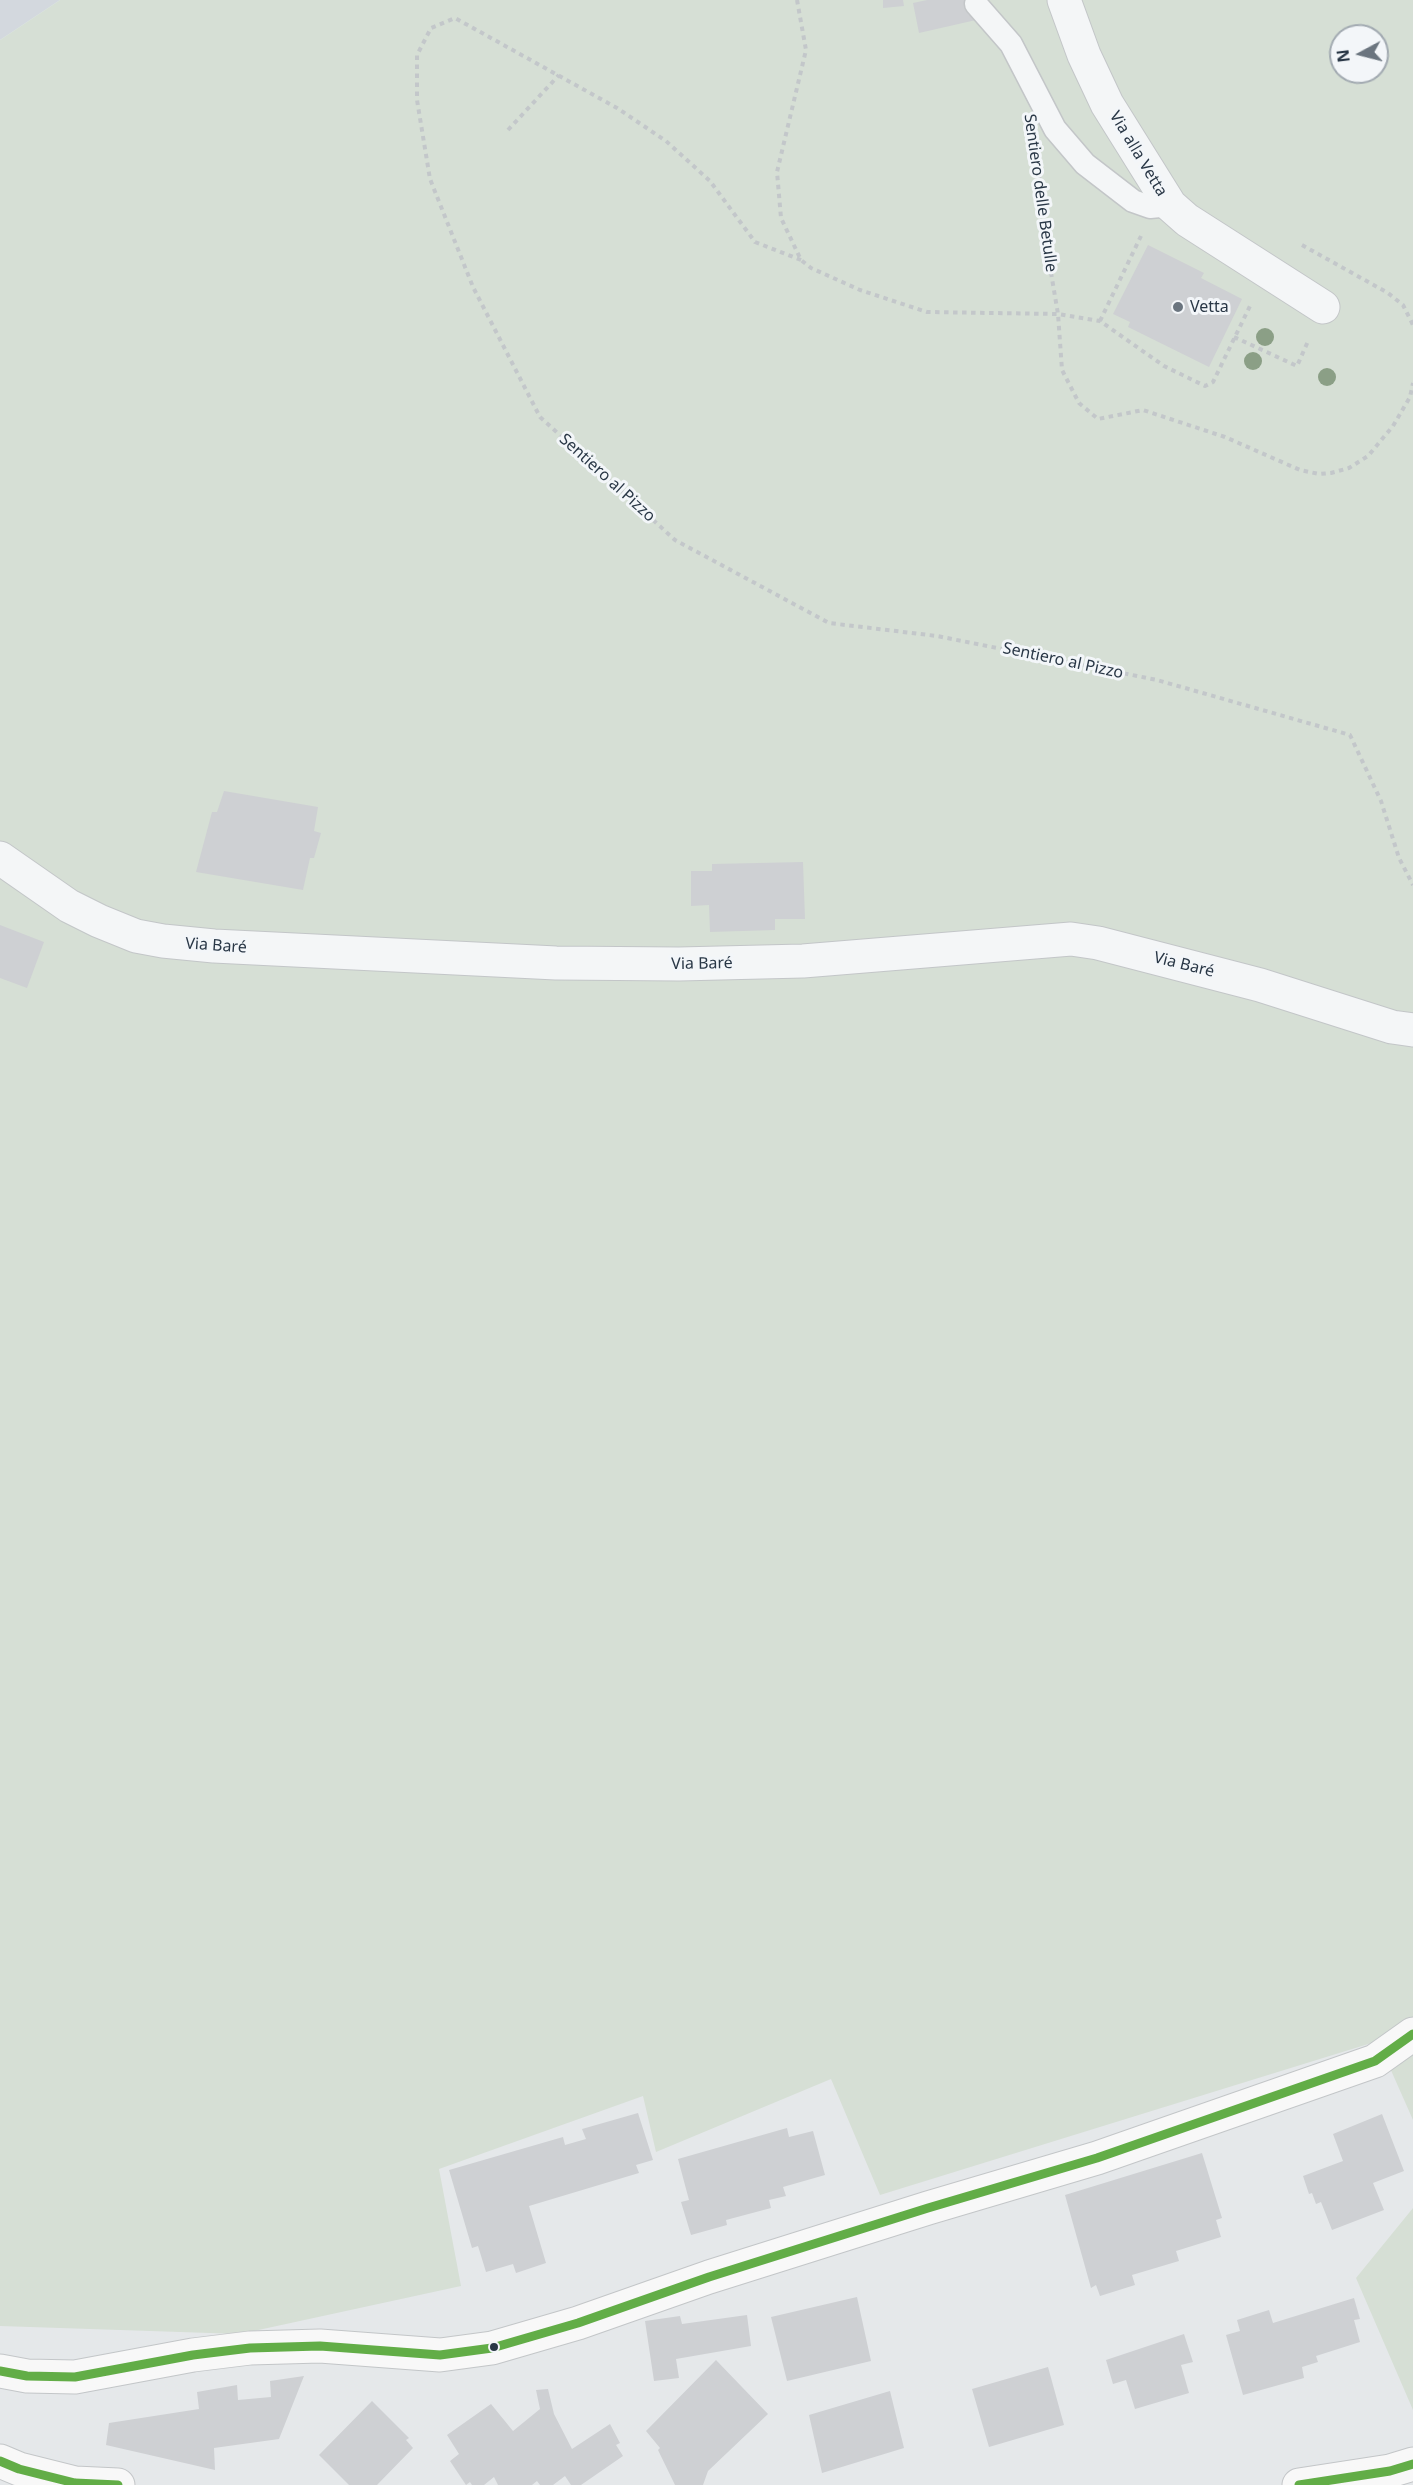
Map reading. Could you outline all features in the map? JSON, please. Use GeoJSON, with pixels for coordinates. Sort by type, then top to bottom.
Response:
{"type":"FeatureCollection","features":[{"type":"Feature","properties":{"kind":"street","name":"Via alla Vetta"},"geometry":{"type":"LineString","coordinates":[[1064,0],[1084,55],[1107,104],[1170,206],[1187,220],[1323,307]]}},
{"type":"Feature","properties":{"kind":"street","name":"Via Baré"},"geometry":{"type":"LineString","coordinates":[[0,858],[69,906],[136,936],[163,941],[225,947],[545,962],[679,964],[803,962],[1071,939],[1098,943],[1260,985],[1392,1027],[1413,1030]]}},
{"type":"Feature","properties":{"kind":"street"},"geometry":{"type":"LineString","coordinates":[[0,2371],[27,2376],[75,2377],[193,2355],[250,2348],[320,2346],[440,2355],[492,2348],[578,2323],[709,2277],[928,2208],[1097,2158],[1375,2061],[1413,2034]]}},
{"type":"Feature","properties":{"kind":"street"},"geometry":{"type":"LineString","coordinates":[[0,2461],[19,2469],[75,2482],[118,2485]]}},
{"type":"Feature","properties":{"kind":"street"},"geometry":{"type":"LineString","coordinates":[[1299,2485],[1390,2471],[1413,2464]]}},
{"type":"Feature","properties":{"kind":"lane"},"geometry":{"type":"LineString","coordinates":[[976,4],[1011,44],[1055,129],[1085,164],[1133,201],[1150,207],[1170,206]]}},
{"type":"Feature","properties":{"kind":"path"},"geometry":{"type":"LineString","coordinates":[[797,0],[806,50],[777,172],[781,218],[801,260]]}},
{"type":"Feature","properties":{"kind":"path","name":"Sentiero al Pizzo"},"geometry":{"type":"LineString","coordinates":[[1100,321],[1058,314],[927,312],[860,290],[811,268],[801,260],[755,242],[710,181],[666,141],[617,108],[455,18],[431,28],[417,55],[417,100],[430,179],[473,287],[540,417],[675,540],[829,623],[937,636],[1157,680],[1350,735],[1381,801],[1399,858],[1413,885]]}},
{"type":"Feature","properties":{"kind":"path"},"geometry":{"type":"LineString","coordinates":[[508,130],[559,75]]}},
{"type":"Feature","properties":{"kind":"path","name":"Sentiero delle Betulle"},"geometry":{"type":"LineString","coordinates":[[1030,147],[1039,175],[1048,255],[1058,314],[1062,370],[1079,403],[1098,419],[1143,410],[1225,437],[1266,457],[1319,474],[1348,468],[1368,456],[1393,426],[1410,397],[1413,383]]}},
{"type":"Feature","properties":{"kind":"path"},"geometry":{"type":"LineString","coordinates":[[1143,233],[1100,321],[1164,366],[1205,386],[1212,382]]}},
{"type":"Feature","properties":{"kind":"path"},"geometry":{"type":"LineString","coordinates":[[1300,245],[1388,293],[1403,305],[1413,325]]}},
{"type":"Feature","properties":{"kind":"path"},"geometry":{"type":"LineString","coordinates":[[1234,337],[1288,362]]}},
{"type":"Feature","properties":{"kind":"shaded area"},"geometry":{"type":"Polygon","coordinates":[[[0,0],[60,0],[0,40],[0,0]]]}},
{"type":"Feature","properties":{"kind":"shaded area"},"geometry":{"type":"Polygon","coordinates":[[[60,0],[1413,0],[1413,2120],[1378,2041],[880,2195],[831,2079],[656,2152],[643,2096],[439,2169],[461,2286],[240,2334],[0,2326],[0,40],[60,0]]]}},
{"type":"Feature","properties":{"kind":"shaded area"},"geometry":{"type":"Polygon","coordinates":[[[1413,2208],[1413,2410],[1356,2278],[1413,2208]]]}},
{"type":"Feature","properties":{"kind":"building"},"geometry":{"type":"Polygon","coordinates":[[[883,0],[903,0],[904,6],[883,8],[883,0]]]}},
{"type":"Feature","properties":{"kind":"building"},"geometry":{"type":"Polygon","coordinates":[[[927,0],[971,0],[976,20],[919,33],[913,3],[927,0]]]}},
{"type":"Feature","properties":{"kind":"building","name":"Vetta"},"geometry":{"type":"Polygon","coordinates":[[[1148,245],[1204,273],[1201,278],[1242,299],[1209,367],[1128,327],[1130,322],[1113,314],[1148,245]]]}},
{"type":"Feature","properties":{"kind":"building"},"geometry":{"type":"Polygon","coordinates":[[[224,791],[318,807],[314,831],[321,833],[314,858],[310,858],[303,890],[196,872],[212,812],[217,812],[224,791]]]}},
{"type":"Feature","properties":{"kind":"building"},"geometry":{"type":"Polygon","coordinates":[[[803,862],[805,919],[775,919],[775,930],[710,932],[709,905],[691,906],[691,871],[712,871],[712,864],[803,862]]]}},
{"type":"Feature","properties":{"kind":"building"},"geometry":{"type":"Polygon","coordinates":[[[0,925],[44,942],[27,988],[0,978],[0,925]]]}},
{"type":"Feature","properties":{"kind":"building"},"geometry":{"type":"Polygon","coordinates":[[[638,2113],[653,2160],[636,2165],[639,2173],[529,2206],[546,2263],[516,2273],[513,2264],[486,2272],[478,2246],[472,2248],[449,2170],[563,2137],[565,2145],[586,2139],[582,2129],[638,2113]]]}},
{"type":"Feature","properties":{"kind":"building"},"geometry":{"type":"Polygon","coordinates":[[[1382,2114],[1404,2171],[1373,2183],[1384,2210],[1332,2230],[1321,2202],[1316,2204],[1312,2193],[1309,2194],[1303,2176],[1343,2161],[1333,2134],[1382,2114]]]}},
{"type":"Feature","properties":{"kind":"building"},"geometry":{"type":"Polygon","coordinates":[[[787,2128],[789,2137],[813,2131],[825,2175],[783,2187],[786,2196],[769,2200],[771,2208],[726,2220],[727,2225],[691,2235],[681,2202],[689,2200],[678,2159],[787,2128]]]}},
{"type":"Feature","properties":{"kind":"building"},"geometry":{"type":"Polygon","coordinates":[[[1202,2153],[1222,2218],[1216,2220],[1221,2237],[1176,2251],[1179,2261],[1132,2275],[1135,2285],[1100,2296],[1096,2285],[1091,2288],[1065,2195],[1202,2153]]]}},
{"type":"Feature","properties":{"kind":"building"},"geometry":{"type":"Polygon","coordinates":[[[857,2297],[871,2361],[787,2381],[771,2317],[857,2297]]]}},
{"type":"Feature","properties":{"kind":"building"},"geometry":{"type":"Polygon","coordinates":[[[1354,2298],[1360,2319],[1354,2320],[1360,2342],[1316,2356],[1318,2362],[1302,2367],[1304,2378],[1243,2395],[1226,2335],[1240,2331],[1237,2320],[1269,2310],[1273,2323],[1354,2298]]]}},
{"type":"Feature","properties":{"kind":"building"},"geometry":{"type":"Polygon","coordinates":[[[747,2315],[751,2346],[676,2359],[679,2378],[654,2381],[645,2321],[680,2316],[682,2324],[747,2315]]]}},
{"type":"Feature","properties":{"kind":"building"},"geometry":{"type":"Polygon","coordinates":[[[1184,2334],[1193,2362],[1181,2365],[1189,2393],[1135,2409],[1126,2380],[1113,2384],[1106,2360],[1184,2334]]]}},
{"type":"Feature","properties":{"kind":"building"},"geometry":{"type":"Polygon","coordinates":[[[716,2360],[768,2414],[708,2471],[703,2485],[675,2485],[658,2450],[660,2448],[646,2431],[716,2360]]]}},
{"type":"Feature","properties":{"kind":"building"},"geometry":{"type":"Polygon","coordinates":[[[1048,2367],[1064,2425],[989,2447],[972,2389],[1048,2367]]]}},
{"type":"Feature","properties":{"kind":"building"},"geometry":{"type":"Polygon","coordinates":[[[304,2376],[279,2439],[214,2448],[215,2470],[106,2445],[109,2423],[199,2409],[197,2392],[237,2385],[238,2400],[271,2397],[270,2381],[304,2376]]]}},
{"type":"Feature","properties":{"kind":"building"},"geometry":{"type":"Polygon","coordinates":[[[548,2389],[554,2414],[572,2449],[610,2424],[620,2443],[616,2445],[623,2456],[581,2485],[571,2485],[565,2476],[553,2485],[540,2485],[537,2481],[532,2485],[498,2485],[494,2477],[484,2485],[472,2485],[470,2482],[466,2485],[450,2461],[459,2454],[447,2435],[491,2404],[513,2431],[540,2409],[536,2390],[548,2389]]]}},
{"type":"Feature","properties":{"kind":"building"},"geometry":{"type":"Polygon","coordinates":[[[890,2391],[904,2448],[822,2473],[809,2415],[890,2391]]]}},
{"type":"Feature","properties":{"kind":"building"},"geometry":{"type":"Polygon","coordinates":[[[372,2401],[409,2438],[406,2440],[413,2448],[377,2485],[349,2485],[319,2455],[372,2401]]]}},
{"type":"Feature","properties":{"kind":"transit line"},"geometry":{"type":"LineString","coordinates":[[0,2371],[27,2376],[75,2377],[193,2355],[250,2348],[320,2346],[440,2355],[492,2348],[578,2323],[709,2277],[928,2208],[1097,2158],[1375,2061],[1413,2034]]}},
{"type":"Feature","properties":{"kind":"transit line"},"geometry":{"type":"LineString","coordinates":[[0,2461],[19,2469],[75,2483],[118,2485]]}},
{"type":"Feature","properties":{"kind":"transit line"},"geometry":{"type":"LineString","coordinates":[[1299,2485],[1390,2471],[1413,2464]]}},
{"type":"Feature","properties":{"kind":"place","name":"Vetta"},"geometry":{"type":"Point","coordinates":[1178,307]}}]}
